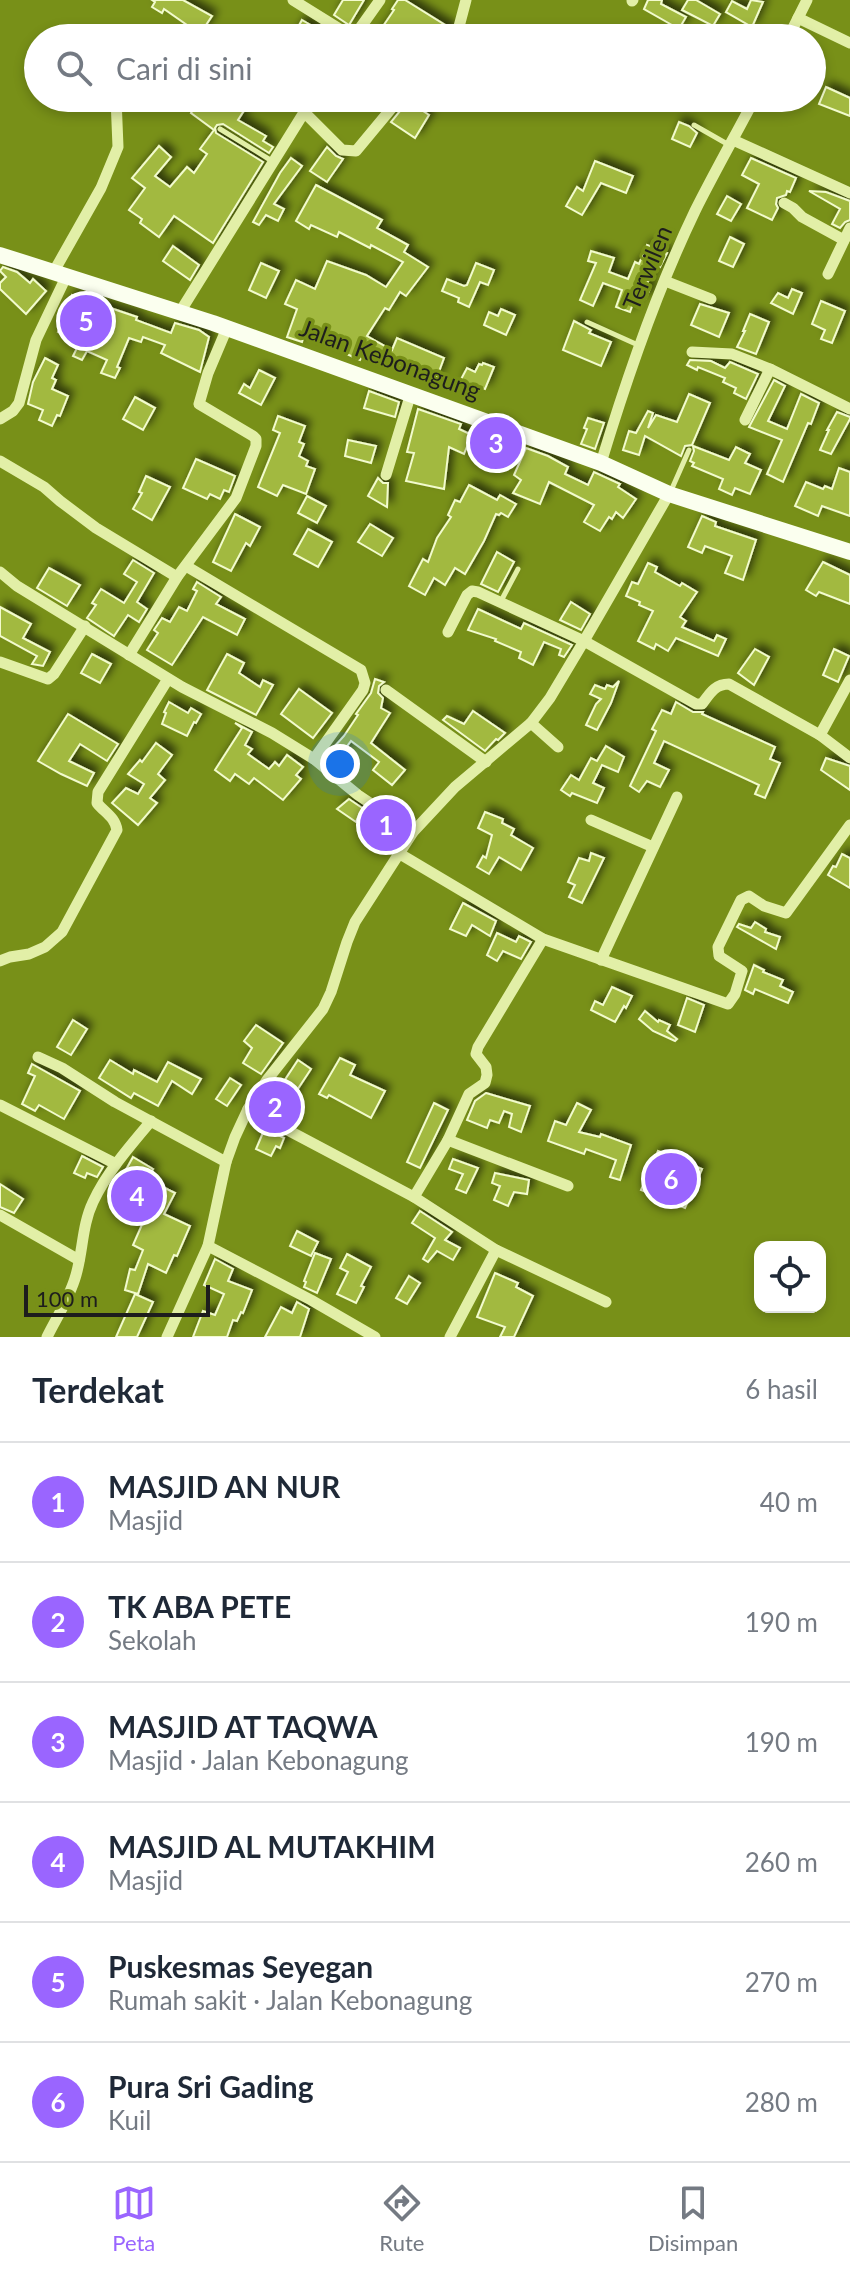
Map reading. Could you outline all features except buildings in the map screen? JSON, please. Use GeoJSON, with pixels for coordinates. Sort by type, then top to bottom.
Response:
{"type":"FeatureCollection","features":[{"type":"Feature","properties":{"kind":"main road","name":"Jalan Kebonagung"},"geometry":{"type":"LineString","coordinates":[[0,255],[227,328],[601,463],[669,494],[850,552]]}},
{"type":"Feature","properties":{"kind":"street"},"geometry":{"type":"LineString","coordinates":[[293,0],[331,24]]}},
{"type":"Feature","properties":{"kind":"street"},"geometry":{"type":"LineString","coordinates":[[363,24],[380,0]]}},
{"type":"Feature","properties":{"kind":"street"},"geometry":{"type":"LineString","coordinates":[[460,24],[466,0]]}},
{"type":"Feature","properties":{"kind":"street"},"geometry":{"type":"LineString","coordinates":[[795,24],[807,0]]}},
{"type":"Feature","properties":{"kind":"street"},"geometry":{"type":"LineString","coordinates":[[798,18],[810,24]]}},
{"type":"Feature","properties":{"kind":"street"},"geometry":{"type":"LineString","coordinates":[[826,31],[850,43]]}},
{"type":"Feature","properties":{"kind":"street"},"geometry":{"type":"LineString","coordinates":[[0,419],[19,403],[36,340],[60,275],[118,147],[117,112]]}},
{"type":"Feature","properties":{"kind":"street"},"geometry":{"type":"LineString","coordinates":[[180,312],[304,112],[342,150],[356,151],[388,112]]}},
{"type":"Feature","properties":{"kind":"street","name":"Terwilen"},"geometry":{"type":"LineString","coordinates":[[601,463],[639,345],[665,281],[695,213],[748,112]]}},
{"type":"Feature","properties":{"kind":"street"},"geometry":{"type":"LineString","coordinates":[[731,143],[850,193]]}},
{"type":"Feature","properties":{"kind":"street"},"geometry":{"type":"LineString","coordinates":[[784,203],[802,217],[844,240]]}},
{"type":"Feature","properties":{"kind":"street"},"geometry":{"type":"LineString","coordinates":[[828,274],[850,228]]}},
{"type":"Feature","properties":{"kind":"street"},"geometry":{"type":"LineString","coordinates":[[665,281],[711,299]]}},
{"type":"Feature","properties":{"kind":"street"},"geometry":{"type":"LineString","coordinates":[[129,655],[177,577],[236,498],[256,446],[256,439],[244,429],[199,404],[227,328]]}},
{"type":"Feature","properties":{"kind":"street"},"geometry":{"type":"LineString","coordinates":[[692,352],[732,354],[770,369],[850,409]]}},
{"type":"Feature","properties":{"kind":"street"},"geometry":{"type":"LineString","coordinates":[[745,420],[770,369]]}},
{"type":"Feature","properties":{"kind":"street"},"geometry":{"type":"LineString","coordinates":[[386,475],[411,393]]}},
{"type":"Feature","properties":{"kind":"street"},"geometry":{"type":"LineString","coordinates":[[0,461],[44,487],[96,528],[177,577]]}},
{"type":"Feature","properties":{"kind":"street"},"geometry":{"type":"LineString","coordinates":[[167,1337],[208,1246],[226,1162],[248,1109],[277,1066],[323,1009],[355,922],[413,832],[455,787],[531,723],[550,698],[669,494]]}},
{"type":"Feature","properties":{"kind":"street"},"geometry":{"type":"LineString","coordinates":[[186,566],[361,670],[365,683],[363,690],[314,759]]}},
{"type":"Feature","properties":{"kind":"street"},"geometry":{"type":"LineString","coordinates":[[0,572],[17,586],[168,679],[253,722],[314,759],[358,795],[413,832]]}},
{"type":"Feature","properties":{"kind":"street"},"geometry":{"type":"LineString","coordinates":[[448,632],[472,591],[584,641],[696,704],[702,704],[721,684],[729,684],[820,735],[850,758]]}},
{"type":"Feature","properties":{"kind":"street"},"geometry":{"type":"LineString","coordinates":[[1,664],[48,679],[85,626]]}},
{"type":"Feature","properties":{"kind":"street"},"geometry":{"type":"LineString","coordinates":[[0,961],[45,947],[62,932],[117,830],[116,823],[97,803],[98,792],[168,679]]}},
{"type":"Feature","properties":{"kind":"street"},"geometry":{"type":"LineString","coordinates":[[820,735],[850,680]]}},
{"type":"Feature","properties":{"kind":"street"},"geometry":{"type":"LineString","coordinates":[[386,690],[486,762]]}},
{"type":"Feature","properties":{"kind":"street"},"geometry":{"type":"LineString","coordinates":[[531,723],[558,747]]}},
{"type":"Feature","properties":{"kind":"street"},"geometry":{"type":"LineString","coordinates":[[601,960],[677,797]]}},
{"type":"Feature","properties":{"kind":"street"},"geometry":{"type":"LineString","coordinates":[[591,820],[653,847]]}},
{"type":"Feature","properties":{"kind":"street"},"geometry":{"type":"LineString","coordinates":[[400,854],[543,939],[730,1003],[742,971],[719,956],[718,947],[741,900],[749,896],[764,906],[786,913],[850,825]]}},
{"type":"Feature","properties":{"kind":"street"},"geometry":{"type":"LineString","coordinates":[[414,1197],[448,1140],[469,1094],[485,1083],[486,1067],[476,1054],[478,1047],[543,939]]}},
{"type":"Feature","properties":{"kind":"street"},"geometry":{"type":"LineString","coordinates":[[38,1057],[226,1162]]}},
{"type":"Feature","properties":{"kind":"street"},"geometry":{"type":"LineString","coordinates":[[0,1105],[116,1164]]}},
{"type":"Feature","properties":{"kind":"street"},"geometry":{"type":"LineString","coordinates":[[248,1109],[414,1197],[496,1250],[606,1302]]}},
{"type":"Feature","properties":{"kind":"street"},"geometry":{"type":"LineString","coordinates":[[47,1337],[76,1276],[85,1224],[92,1204],[116,1164],[151,1121]]}},
{"type":"Feature","properties":{"kind":"street"},"geometry":{"type":"LineString","coordinates":[[448,1140],[568,1186]]}},
{"type":"Feature","properties":{"kind":"street"},"geometry":{"type":"LineString","coordinates":[[0,1215],[79,1260]]}},
{"type":"Feature","properties":{"kind":"street"},"geometry":{"type":"LineString","coordinates":[[208,1246],[375,1337]]}},
{"type":"Feature","properties":{"kind":"street"},"geometry":{"type":"LineString","coordinates":[[450,1337],[496,1250]]}},
{"type":"Feature","properties":{"kind":"lane"},"geometry":{"type":"LineString","coordinates":[[694,125],[731,143]]}},
{"type":"Feature","properties":{"kind":"lane"},"geometry":{"type":"LineString","coordinates":[[220,129],[273,162]]}},
{"type":"Feature","properties":{"kind":"lane"},"geometry":{"type":"LineString","coordinates":[[587,322],[639,345]]}},
{"type":"Feature","properties":{"kind":"lane"},"geometry":{"type":"LineString","coordinates":[[669,494],[689,450]]}},
{"type":"Feature","properties":{"kind":"lane"},"geometry":{"type":"LineString","coordinates":[[501,602],[518,569]]}},
{"type":"Feature","properties":{"kind":"place","name":"Puskesmas Seyegan"},"geometry":{"type":"Point","coordinates":[86,321]}},
{"type":"Feature","properties":{"kind":"place","name":"MASJID AT TAQWA"},"geometry":{"type":"Point","coordinates":[496,443]}},
{"type":"Feature","properties":{"kind":"place","name":"MASJID AN NUR"},"geometry":{"type":"Point","coordinates":[386,825]}},
{"type":"Feature","properties":{"kind":"place","name":"TK ABA PETE"},"geometry":{"type":"Point","coordinates":[275,1107]}},
{"type":"Feature","properties":{"kind":"place","name":"Pura Sri Gading"},"geometry":{"type":"Point","coordinates":[671,1179]}},
{"type":"Feature","properties":{"kind":"place","name":"MASJID AL MUTAKHIM"},"geometry":{"type":"Point","coordinates":[137,1196]}}]}
